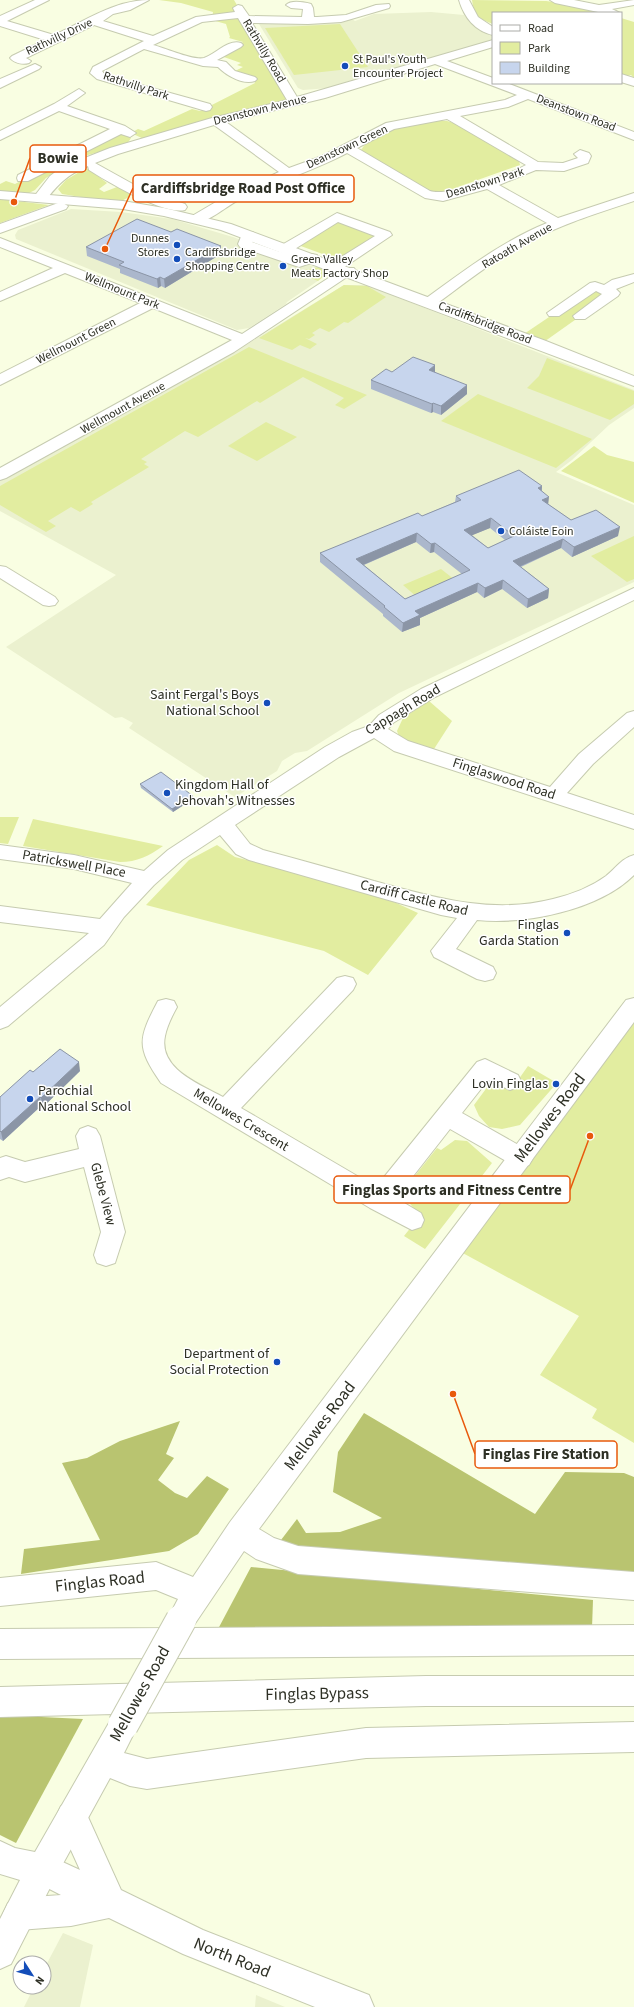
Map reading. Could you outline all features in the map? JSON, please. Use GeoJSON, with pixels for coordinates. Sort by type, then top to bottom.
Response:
{"type":"FeatureCollection","features":[{"type":"Feature","properties":{"kind":"street"},"geometry":{"type":"LineString","coordinates":[[0,21],[44,0]]}},
{"type":"Feature","properties":{"kind":"street","name":"Rathvilly Drive"},"geometry":{"type":"LineString","coordinates":[[0,84],[30,64],[16,58],[110,11],[126,8],[144,0]]}},
{"type":"Feature","properties":{"kind":"street","name":"Rathvilly Road"},"geometry":{"type":"LineString","coordinates":[[234,0],[294,102]]}},
{"type":"Feature","properties":{"kind":"street"},"geometry":{"type":"LineString","coordinates":[[464,0],[468,14],[474,20],[492,31]]}},
{"type":"Feature","properties":{"kind":"street"},"geometry":{"type":"LineString","coordinates":[[555,0],[598,8],[611,12]]}},
{"type":"Feature","properties":{"kind":"street"},"geometry":{"type":"LineString","coordinates":[[598,8],[634,2]]}},
{"type":"Feature","properties":{"kind":"street"},"geometry":{"type":"LineString","coordinates":[[292,5],[303,5],[308,8],[308,21]]}},
{"type":"Feature","properties":{"kind":"street","name":"Rathvilly Park"},"geometry":{"type":"LineString","coordinates":[[206,107],[167,97],[101,76],[96,73],[97,69],[103,64],[142,45],[200,19],[243,17],[308,21],[343,19],[373,7],[385,6]]}},
{"type":"Feature","properties":{"kind":"street"},"geometry":{"type":"LineString","coordinates":[[0,21],[54,39]]}},
{"type":"Feature","properties":{"kind":"street"},"geometry":{"type":"LineString","coordinates":[[92,21],[154,40]]}},
{"type":"Feature","properties":{"kind":"street","name":"Deanstown Avenue"},"geometry":{"type":"LineString","coordinates":[[40,198],[56,179],[67,170],[89,160],[146,140],[294,102],[492,43]]}},
{"type":"Feature","properties":{"kind":"street"},"geometry":{"type":"LineString","coordinates":[[142,45],[204,63],[222,64],[230,71],[251,79]]}},
{"type":"Feature","properties":{"kind":"street"},"geometry":{"type":"LineString","coordinates":[[204,63],[237,45]]}},
{"type":"Feature","properties":{"kind":"street"},"geometry":{"type":"LineString","coordinates":[[437,60],[492,82]]}},
{"type":"Feature","properties":{"kind":"street"},"geometry":{"type":"LineString","coordinates":[[622,78],[634,82]]}},
{"type":"Feature","properties":{"kind":"street","name":"Deanstown Road"},"geometry":{"type":"LineString","coordinates":[[499,84],[634,136]]}},
{"type":"Feature","properties":{"kind":"street"},"geometry":{"type":"LineString","coordinates":[[0,136],[58,107],[79,94]]}},
{"type":"Feature","properties":{"kind":"street","name":"Deanstown Green"},"geometry":{"type":"LineString","coordinates":[[197,219],[231,199],[282,175],[348,148],[390,126],[508,103],[529,95]]}},
{"type":"Feature","properties":{"kind":"street"},"geometry":{"type":"LineString","coordinates":[[58,107],[121,129],[146,140]]}},
{"type":"Feature","properties":{"kind":"street","name":"Deanstown Park"},"geometry":{"type":"LineString","coordinates":[[348,148],[425,194],[434,197],[445,197],[488,184],[534,166],[532,163],[449,115]]}},
{"type":"Feature","properties":{"kind":"street"},"geometry":{"type":"LineString","coordinates":[[216,121],[283,169]]}},
{"type":"Feature","properties":{"kind":"street"},"geometry":{"type":"LineString","coordinates":[[24,178],[121,129]]}},
{"type":"Feature","properties":{"kind":"street"},"geometry":{"type":"LineString","coordinates":[[534,166],[564,167],[584,160],[585,156],[580,154]]}},
{"type":"Feature","properties":{"kind":"street"},"geometry":{"type":"LineString","coordinates":[[94,167],[112,186],[140,194],[158,202],[180,207]]}},
{"type":"Feature","properties":{"kind":"street"},"geometry":{"type":"LineString","coordinates":[[488,184],[557,223]]}},
{"type":"Feature","properties":{"kind":"street"},"geometry":{"type":"LineString","coordinates":[[123,205],[140,194]]}},
{"type":"Feature","properties":{"kind":"street","name":"Cardiffsbridge Road"},"geometry":{"type":"LineString","coordinates":[[0,195],[123,205],[197,219],[248,235],[342,269],[634,381]]}},
{"type":"Feature","properties":{"kind":"street","name":"Ratoath Avenue"},"geometry":{"type":"LineString","coordinates":[[430,302],[496,255],[557,223],[634,197]]}},
{"type":"Feature","properties":{"kind":"street"},"geometry":{"type":"LineString","coordinates":[[0,229],[61,206]]}},
{"type":"Feature","properties":{"kind":"street"},"geometry":{"type":"LineString","coordinates":[[285,249],[337,217],[385,235],[342,269]]}},
{"type":"Feature","properties":{"kind":"street"},"geometry":{"type":"LineString","coordinates":[[248,235],[245,244],[299,263],[312,258]]}},
{"type":"Feature","properties":{"kind":"street","name":"Wellmount Park"},"geometry":{"type":"LineString","coordinates":[[0,242],[244,340]]}},
{"type":"Feature","properties":{"kind":"street"},"geometry":{"type":"LineString","coordinates":[[0,297],[65,268]]}},
{"type":"Feature","properties":{"kind":"street","name":"Wellmount Avenue"},"geometry":{"type":"LineString","coordinates":[[1,474],[106,418],[244,340],[342,269]]}},
{"type":"Feature","properties":{"kind":"street"},"geometry":{"type":"LineString","coordinates":[[605,290],[617,283],[634,278]]}},
{"type":"Feature","properties":{"kind":"street"},"geometry":{"type":"LineString","coordinates":[[554,313],[595,286],[614,293],[580,316]]}},
{"type":"Feature","properties":{"kind":"street","name":"Wellmount Green"},"geometry":{"type":"LineString","coordinates":[[3,376],[152,303]]}},
{"type":"Feature","properties":{"kind":"street"},"geometry":{"type":"LineString","coordinates":[[0,571],[49,601]]}},
{"type":"Feature","properties":{"kind":"street","name":"Cappagh Road"},"geometry":{"type":"LineString","coordinates":[[0,1020],[96,939],[147,880],[175,855],[332,752],[359,736],[376,730],[386,719],[422,696],[634,593]]}},
{"type":"Feature","properties":{"kind":"street"},"geometry":{"type":"LineString","coordinates":[[554,795],[586,759],[634,718]]}},
{"type":"Feature","properties":{"kind":"street","name":"Finglaswood Road"},"geometry":{"type":"LineString","coordinates":[[376,730],[401,746],[634,822]]}},
{"type":"Feature","properties":{"kind":"street","name":"Cardiff Castle Road"},"geometry":{"type":"LineString","coordinates":[[222,824],[243,849],[256,855],[441,907],[470,913],[504,914],[544,910],[583,896],[615,880],[634,862]]}},
{"type":"Feature","properties":{"kind":"street","name":"Patrickswell Place"},"geometry":{"type":"LineString","coordinates":[[0,852],[63,860],[129,874],[147,880]]}},
{"type":"Feature","properties":{"kind":"street"},"geometry":{"type":"LineString","coordinates":[[470,913],[466,922],[442,951],[485,973]]}},
{"type":"Feature","properties":{"kind":"street"},"geometry":{"type":"LineString","coordinates":[[0,914],[106,926]]}},
{"type":"Feature","properties":{"kind":"street"},"geometry":{"type":"LineString","coordinates":[[224,1111],[345,984]]}},
{"type":"Feature","properties":{"kind":"street","name":"Mellowes Road"},"geometry":{"type":"LineString","coordinates":[[0,1952],[42,1869],[181,1620],[198,1593],[240,1532],[634,1006]]}},
{"type":"Feature","properties":{"kind":"street","name":"Mellowes Crescent"},"geometry":{"type":"LineString","coordinates":[[166,1008],[154,1032],[152,1050],[157,1061],[169,1077],[224,1111],[412,1220]]}},
{"type":"Feature","properties":{"kind":"street"},"geometry":{"type":"LineString","coordinates":[[379,1201],[485,1068],[510,1080]]}},
{"type":"Feature","properties":{"kind":"street"},"geometry":{"type":"LineString","coordinates":[[447,1116],[521,1158]]}},
{"type":"Feature","properties":{"kind":"street","name":"Glebe View"},"geometry":{"type":"LineString","coordinates":[[0,1170],[6,1166],[25,1172],[91,1145],[113,1232],[106,1255]]}},
{"type":"Feature","properties":{"kind":"street"},"geometry":{"type":"LineString","coordinates":[[240,1532],[266,1549],[298,1560],[634,1586]]}},
{"type":"Feature","properties":{"kind":"street","name":"Finglas Road"},"geometry":{"type":"LineString","coordinates":[[0,1592],[156,1576],[198,1593]]}},
{"type":"Feature","properties":{"kind":"street"},"geometry":{"type":"LineString","coordinates":[[0,1644],[634,1640]]}},
{"type":"Feature","properties":{"kind":"street","name":"Finglas Bypass"},"geometry":{"type":"LineString","coordinates":[[0,1702],[426,1691],[634,1691]]}},
{"type":"Feature","properties":{"kind":"street"},"geometry":{"type":"LineString","coordinates":[[103,1760],[130,1771],[147,1774],[366,1743],[634,1737]]}},
{"type":"Feature","properties":{"kind":"street"},"geometry":{"type":"LineString","coordinates":[[19,1914],[71,1910],[110,1902],[72,1817]]}},
{"type":"Feature","properties":{"kind":"street"},"geometry":{"type":"LineString","coordinates":[[0,1857],[11,1863],[42,1869]]}},
{"type":"Feature","properties":{"kind":"street","name":"North Road"},"geometry":{"type":"LineString","coordinates":[[42,1869],[194,1944],[357,2007]]}},
{"type":"Feature","properties":{"kind":"shaded area","name":"St Paul's Youth Encounter Project"},"geometry":{"type":"Polygon","coordinates":[[[431,12],[464,15],[473,25],[492,35],[492,40],[329,88],[303,90],[298,88],[259,24],[343,22],[352,19],[355,21],[374,14],[431,12]]]}},
{"type":"Feature","properties":{"kind":"shaded area","name":"Cardiffsbridge Shopping Centre"},"geometry":{"type":"Polygon","coordinates":[[[71,209],[121,212],[172,219],[233,237],[328,272],[325,276],[286,304],[249,328],[237,330],[16,239],[15,235],[18,230],[71,209]]]}},
{"type":"Feature","properties":{"kind":"shaded area"},"geometry":{"type":"Polygon","coordinates":[[[344,285],[366,285],[634,390],[634,408],[609,425],[572,460],[556,472],[634,505],[634,582],[399,693],[307,751],[295,753],[282,761],[277,771],[235,797],[129,728],[133,723],[122,717],[115,718],[6,647],[116,575],[0,511],[0,481],[249,343],[344,285]]]}},
{"type":"Feature","properties":{"kind":"shaded area"},"geometry":{"type":"Polygon","coordinates":[[[63,1933],[93,1945],[80,2007],[24,2007],[30,1995],[52,1995],[51,1955],[63,1933]]]}},
{"type":"Feature","properties":{"kind":"shaded area"},"geometry":{"type":"Polygon","coordinates":[[[256,1995],[285,2007],[255,2007],[256,1995]]]}},
{"type":"Feature","properties":{"kind":"green space"},"geometry":{"type":"Polygon","coordinates":[[[159,0],[234,0],[294,102],[146,140],[131,133],[138,129],[144,131],[192,109],[200,111],[255,83],[253,78],[233,72],[243,67],[237,65],[241,63],[221,56],[243,42],[229,38],[226,24],[212,20],[213,12],[181,3],[159,0]]]}},
{"type":"Feature","properties":{"kind":"green space"},"geometry":{"type":"Polygon","coordinates":[[[472,0],[546,1],[568,4],[602,12],[492,12],[492,24],[478,16],[472,0]]]}},
{"type":"Feature","properties":{"kind":"green space"},"geometry":{"type":"Polygon","coordinates":[[[622,18],[634,22],[634,78],[631,75],[627,76],[622,74],[622,18]]]}},
{"type":"Feature","properties":{"kind":"green space"},"geometry":{"type":"Polygon","coordinates":[[[340,24],[368,67],[294,75],[265,28],[340,24]]]}},
{"type":"Feature","properties":{"kind":"green space"},"geometry":{"type":"Polygon","coordinates":[[[447,121],[454,123],[519,161],[520,165],[441,193],[430,192],[361,150],[367,142],[388,131],[413,124],[447,121]]]}},
{"type":"Feature","properties":{"kind":"green space"},"geometry":{"type":"Polygon","coordinates":[[[111,134],[126,134],[131,138],[127,144],[88,155],[67,164],[46,178],[35,190],[29,193],[0,193],[0,184],[6,181],[15,184],[111,134]]]}},
{"type":"Feature","properties":{"kind":"green space"},"geometry":{"type":"Polygon","coordinates":[[[86,168],[107,183],[99,189],[104,192],[117,187],[131,193],[129,197],[118,203],[62,194],[58,189],[66,180],[86,168]]]}},
{"type":"Feature","properties":{"kind":"green space"},"geometry":{"type":"Polygon","coordinates":[[[0,199],[49,205],[0,223],[0,199]]]}},
{"type":"Feature","properties":{"kind":"green space"},"geometry":{"type":"Polygon","coordinates":[[[338,221],[378,236],[339,260],[298,245],[338,221]]]}},
{"type":"Feature","properties":{"kind":"green space"},"geometry":{"type":"Polygon","coordinates":[[[318,267],[328,272],[318,281],[296,272],[318,267]]]}},
{"type":"Feature","properties":{"kind":"green space"},"geometry":{"type":"Polygon","coordinates":[[[344,285],[367,286],[386,297],[348,323],[344,322],[329,332],[320,328],[312,333],[315,335],[309,339],[305,338],[317,344],[310,349],[300,345],[292,350],[259,338],[344,285]]]}},
{"type":"Feature","properties":{"kind":"green space"},"geometry":{"type":"Polygon","coordinates":[[[595,286],[613,293],[541,344],[521,336],[595,286]]]}},
{"type":"Feature","properties":{"kind":"green space"},"geometry":{"type":"Polygon","coordinates":[[[249,347],[367,395],[344,409],[335,405],[344,398],[303,377],[260,403],[257,401],[198,437],[185,431],[141,459],[147,462],[144,464],[149,467],[91,502],[93,504],[80,512],[71,507],[48,521],[56,526],[46,532],[0,505],[0,486],[249,347]]]}},
{"type":"Feature","properties":{"kind":"green space"},"geometry":{"type":"Polygon","coordinates":[[[547,358],[634,391],[634,404],[610,420],[527,388],[539,376],[547,358]]]}},
{"type":"Feature","properties":{"kind":"green space"},"geometry":{"type":"Polygon","coordinates":[[[478,394],[592,439],[556,468],[441,421],[478,394]]]}},
{"type":"Feature","properties":{"kind":"green space"},"geometry":{"type":"Polygon","coordinates":[[[266,422],[297,437],[257,461],[228,446],[266,422]]]}},
{"type":"Feature","properties":{"kind":"green space"},"geometry":{"type":"Polygon","coordinates":[[[594,446],[607,455],[634,462],[634,503],[561,471],[594,446]]]}},
{"type":"Feature","properties":{"kind":"green space"},"geometry":{"type":"Polygon","coordinates":[[[634,536],[634,579],[627,582],[591,556],[634,536]]]}},
{"type":"Feature","properties":{"kind":"green space"},"geometry":{"type":"Polygon","coordinates":[[[441,569],[455,580],[417,597],[403,585],[441,569]]]}},
{"type":"Feature","properties":{"kind":"green space"},"geometry":{"type":"Polygon","coordinates":[[[429,701],[452,721],[434,749],[400,739],[397,731],[403,718],[429,701]]]}},
{"type":"Feature","properties":{"kind":"green space"},"geometry":{"type":"Polygon","coordinates":[[[0,817],[19,817],[8,844],[0,843],[0,817]]]}},
{"type":"Feature","properties":{"kind":"green space"},"geometry":{"type":"Polygon","coordinates":[[[33,819],[163,846],[143,858],[120,862],[23,846],[33,819]]]}},
{"type":"Feature","properties":{"kind":"green space"},"geometry":{"type":"Polygon","coordinates":[[[217,845],[235,857],[366,889],[418,913],[368,975],[324,951],[146,905],[189,860],[217,845]]]}},
{"type":"Feature","properties":{"kind":"green space"},"geometry":{"type":"Polygon","coordinates":[[[634,1021],[634,1443],[592,1418],[597,1409],[540,1375],[579,1316],[459,1251],[634,1021]]]}},
{"type":"Feature","properties":{"kind":"green space"},"geometry":{"type":"Polygon","coordinates":[[[528,1066],[557,1083],[520,1125],[502,1129],[489,1127],[479,1116],[474,1105],[491,1082],[511,1090],[528,1066]]]}},
{"type":"Feature","properties":{"kind":"green space"},"geometry":{"type":"Polygon","coordinates":[[[455,1140],[467,1141],[492,1163],[425,1249],[404,1236],[420,1216],[407,1200],[406,1187],[437,1148],[441,1150],[455,1140]]]}},
{"type":"Feature","properties":{"kind":"green space"},"geometry":{"type":"Polygon","coordinates":[[[364,1413],[535,1514],[565,1472],[624,1473],[634,1477],[634,1572],[423,1558],[310,1553],[281,1540],[297,1519],[306,1533],[340,1532],[382,1518],[333,1492],[338,1452],[364,1413]]]}},
{"type":"Feature","properties":{"kind":"green space"},"geometry":{"type":"Polygon","coordinates":[[[180,1421],[166,1454],[174,1458],[158,1480],[175,1493],[187,1498],[207,1476],[229,1489],[198,1534],[169,1551],[21,1574],[24,1549],[100,1540],[62,1463],[87,1458],[120,1441],[180,1421]]]}},
{"type":"Feature","properties":{"kind":"green space"},"geometry":{"type":"Polygon","coordinates":[[[251,1567],[593,1600],[592,1628],[218,1629],[251,1567]]]}},
{"type":"Feature","properties":{"kind":"green space"},"geometry":{"type":"Polygon","coordinates":[[[0,1715],[83,1719],[16,1843],[0,1835],[0,1715]]]}},
{"type":"Feature","properties":{"kind":"building"},"geometry":{"type":"Polygon","coordinates":[[[137,219],[171,232],[177,229],[221,246],[164,279],[160,277],[157,279],[119,265],[124,262],[86,247],[137,219]]]}},
{"type":"Feature","properties":{"kind":"building"},"geometry":{"type":"Polygon","coordinates":[[[413,357],[435,365],[429,370],[467,385],[441,406],[432,404],[371,380],[386,369],[392,372],[413,357]]]}},
{"type":"Feature","properties":{"kind":"building","name":"Coláiste Eoin"},"geometry":{"type":"Polygon","coordinates":[[[519,470],[542,486],[538,488],[549,497],[542,500],[571,520],[596,510],[620,527],[574,547],[563,539],[513,561],[549,589],[528,599],[503,580],[485,588],[478,583],[415,611],[420,615],[403,623],[384,607],[385,606],[320,553],[418,513],[422,516],[461,500],[456,496],[519,470]],[[491,518],[464,530],[488,548],[514,536],[491,518]],[[417,533],[356,559],[405,599],[470,570],[435,543],[431,544],[417,533]]]}},
{"type":"Feature","properties":{"kind":"building","name":"Kingdom Hall of Jehovah's Witnesses"},"geometry":{"type":"Polygon","coordinates":[[[161,772],[193,796],[172,809],[140,784],[161,772]]]}},
{"type":"Feature","properties":{"kind":"building","name":"Parochial National School"},"geometry":{"type":"Polygon","coordinates":[[[60,1049],[79,1062],[41,1098],[40,1097],[1,1132],[0,1097],[30,1070],[33,1072],[60,1049]]]}},
{"type":"Feature","properties":{"kind":"place","name":"St Paul's Youth Encounter Project"},"geometry":{"type":"Point","coordinates":[345,66]}},
{"type":"Feature","properties":{"kind":"place","name":"Bowie"},"geometry":{"type":"Point","coordinates":[14,202]}},
{"type":"Feature","properties":{"kind":"place","name":"Dunnes Stores"},"geometry":{"type":"Point","coordinates":[177,245]}},
{"type":"Feature","properties":{"kind":"place","name":"Cardiffsbridge Road Post Office"},"geometry":{"type":"Point","coordinates":[105,249]}},
{"type":"Feature","properties":{"kind":"place","name":"Cardiffsbridge Shopping Centre"},"geometry":{"type":"Point","coordinates":[177,259]}},
{"type":"Feature","properties":{"kind":"place","name":"Green Valley Meats Factory Shop"},"geometry":{"type":"Point","coordinates":[283,266]}},
{"type":"Feature","properties":{"kind":"place","name":"Coláiste Eoin"},"geometry":{"type":"Point","coordinates":[501,531]}},
{"type":"Feature","properties":{"kind":"place","name":"Saint Fergal's Boys National School"},"geometry":{"type":"Point","coordinates":[267,703]}},
{"type":"Feature","properties":{"kind":"place","name":"Kingdom Hall of Jehovah's Witnesses"},"geometry":{"type":"Point","coordinates":[167,793]}},
{"type":"Feature","properties":{"kind":"place","name":"Finglas Garda Station"},"geometry":{"type":"Point","coordinates":[567,933]}},
{"type":"Feature","properties":{"kind":"place","name":"Lovin Finglas"},"geometry":{"type":"Point","coordinates":[556,1084]}},
{"type":"Feature","properties":{"kind":"place","name":"Parochial National School"},"geometry":{"type":"Point","coordinates":[30,1099]}},
{"type":"Feature","properties":{"kind":"place","name":"Finglas Sports and Fitness Centre"},"geometry":{"type":"Point","coordinates":[590,1136]}},
{"type":"Feature","properties":{"kind":"place","name":"Department of Social Protection"},"geometry":{"type":"Point","coordinates":[277,1362]}},
{"type":"Feature","properties":{"kind":"place","name":"Finglas Fire Station"},"geometry":{"type":"Point","coordinates":[453,1394]}}]}
